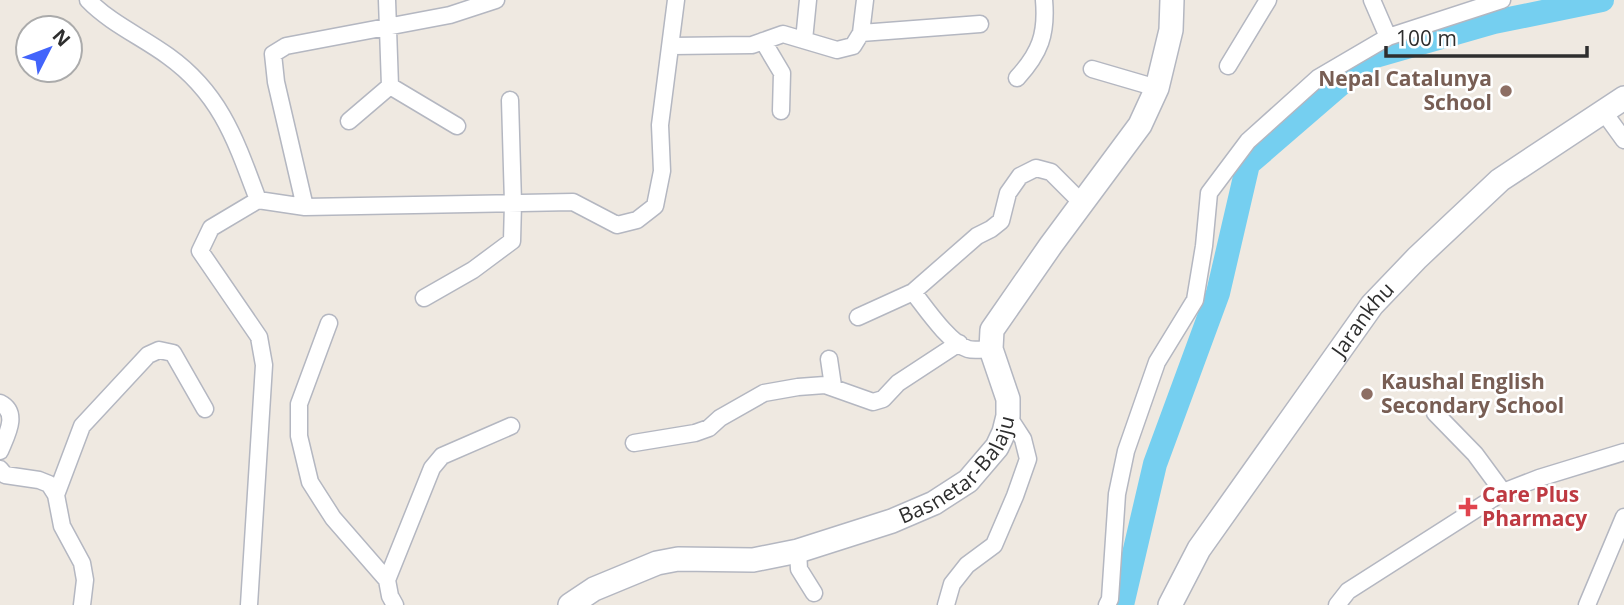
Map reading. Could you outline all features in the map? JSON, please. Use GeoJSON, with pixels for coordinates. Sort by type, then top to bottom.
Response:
{"type":"FeatureCollection","features":[{"type":"Feature","properties":{"kind":"street"},"geometry":{"type":"LineString","coordinates":[[88,0],[103,13],[169,56],[201,83],[219,109],[237,145],[258,200]]}},
{"type":"Feature","properties":{"kind":"street"},"geometry":{"type":"LineString","coordinates":[[387,0],[390,86]]}},
{"type":"Feature","properties":{"kind":"street"},"geometry":{"type":"LineString","coordinates":[[305,207],[276,82],[273,54],[286,46],[450,15],[496,0]]}},
{"type":"Feature","properties":{"kind":"street"},"geometry":{"type":"LineString","coordinates":[[249,605],[264,365],[259,337],[200,251],[211,228],[258,200],[305,207],[573,202],[617,226],[637,220],[655,206],[663,171],[660,125],[676,0]]}},
{"type":"Feature","properties":{"kind":"street"},"geometry":{"type":"LineString","coordinates":[[804,40],[808,0]]}},
{"type":"Feature","properties":{"kind":"street"},"geometry":{"type":"LineString","coordinates":[[672,46],[752,45],[783,34],[837,50],[853,47],[861,33],[865,0]]}},
{"type":"Feature","properties":{"kind":"street"},"geometry":{"type":"LineString","coordinates":[[1017,78],[1034,59],[1046,25],[1044,0]]}},
{"type":"Feature","properties":{"kind":"street"},"geometry":{"type":"LineString","coordinates":[[913,292],[944,330],[959,343],[968,349],[991,349],[992,330],[996,321],[1140,125],[1157,88],[1171,30],[1172,0]]}},
{"type":"Feature","properties":{"kind":"street"},"geometry":{"type":"LineString","coordinates":[[1228,66],[1268,0]]}},
{"type":"Feature","properties":{"kind":"street"},"geometry":{"type":"LineString","coordinates":[[1372,0],[1388,37]]}},
{"type":"Feature","properties":{"kind":"street"},"geometry":{"type":"LineString","coordinates":[[1107,605],[1110,599],[1118,494],[1126,451],[1157,362],[1195,300],[1209,193],[1248,141],[1318,78],[1388,37],[1502,0]]}},
{"type":"Feature","properties":{"kind":"street"},"geometry":{"type":"LineString","coordinates":[[861,33],[980,24]]}},
{"type":"Feature","properties":{"kind":"street"},"geometry":{"type":"LineString","coordinates":[[763,41],[782,73],[781,111]]}},
{"type":"Feature","properties":{"kind":"street"},"geometry":{"type":"LineString","coordinates":[[1092,69],[1157,88]]}},
{"type":"Feature","properties":{"kind":"street"},"geometry":{"type":"LineString","coordinates":[[349,121],[390,86]]}},
{"type":"Feature","properties":{"kind":"street"},"geometry":{"type":"LineString","coordinates":[[390,86],[457,126]]}},
{"type":"Feature","properties":{"kind":"street","name":"Jarankhu"},"geometry":{"type":"LineString","coordinates":[[1170,605],[1199,549],[1372,305],[1417,258],[1500,180],[1624,98]]}},
{"type":"Feature","properties":{"kind":"street"},"geometry":{"type":"LineString","coordinates":[[424,298],[473,270],[512,241],[510,100]]}},
{"type":"Feature","properties":{"kind":"street"},"geometry":{"type":"LineString","coordinates":[[1603,111],[1624,140]]}},
{"type":"Feature","properties":{"kind":"street"},"geometry":{"type":"LineString","coordinates":[[858,317],[913,292],[977,236],[991,229],[1000,221],[1008,193],[1020,176],[1036,168],[1051,172],[1083,204]]}},
{"type":"Feature","properties":{"kind":"street"},"geometry":{"type":"LineString","coordinates":[[329,323],[299,404],[299,436],[310,482],[333,518],[387,580],[390,596],[396,605]]}},
{"type":"Feature","properties":{"kind":"street"},"geometry":{"type":"LineString","coordinates":[[634,443],[695,433],[709,428],[720,418],[764,393],[797,387],[834,386],[849,395],[873,402],[883,399],[898,383],[959,343]]}},
{"type":"Feature","properties":{"kind":"street","name":"Basnetar-Balaju"},"geometry":{"type":"LineString","coordinates":[[570,605],[594,589],[657,563],[678,559],[753,560],[798,551],[892,521],[934,503],[968,481],[997,447],[1004,432],[1008,399],[991,349]]}},
{"type":"Feature","properties":{"kind":"street"},"geometry":{"type":"LineString","coordinates":[[56,495],[82,426],[148,355],[159,350],[173,353],[205,409]]}},
{"type":"Feature","properties":{"kind":"street"},"geometry":{"type":"LineString","coordinates":[[829,359],[834,386]]}},
{"type":"Feature","properties":{"kind":"street"},"geometry":{"type":"LineString","coordinates":[[0,403],[10,412],[11,421],[0,451]]}},
{"type":"Feature","properties":{"kind":"street"},"geometry":{"type":"LineString","coordinates":[[1435,413],[1475,454],[1503,492]]}},
{"type":"Feature","properties":{"kind":"street"},"geometry":{"type":"LineString","coordinates":[[946,605],[951,584],[967,565],[994,545],[1028,459],[1023,439],[1008,416]]}},
{"type":"Feature","properties":{"kind":"street"},"geometry":{"type":"LineString","coordinates":[[387,580],[432,468],[442,456],[511,426]]}},
{"type":"Feature","properties":{"kind":"street"},"geometry":{"type":"LineString","coordinates":[[1337,605],[1348,592],[1503,492],[1624,452]]}},
{"type":"Feature","properties":{"kind":"street"},"geometry":{"type":"LineString","coordinates":[[0,469],[5,475],[49,484],[56,495],[62,526],[82,563],[85,580],[82,605]]}},
{"type":"Feature","properties":{"kind":"street"},"geometry":{"type":"LineString","coordinates":[[1587,605],[1624,517]]}},
{"type":"Feature","properties":{"kind":"street"},"geometry":{"type":"LineString","coordinates":[[798,551],[799,569],[814,593]]}},
{"type":"Feature","properties":{"kind":"waterway"},"geometry":{"type":"LineString","coordinates":[[1122,605],[1155,464],[1218,293],[1248,164],[1372,57],[1494,22],[1602,0]]}},
{"type":"Feature","properties":{"kind":"place","name":"Nepal Catalunya School"},"geometry":{"type":"Point","coordinates":[1506,91]}},
{"type":"Feature","properties":{"kind":"place","name":"Kaushal English Secondary School"},"geometry":{"type":"Point","coordinates":[1367,394]}},
{"type":"Feature","properties":{"kind":"place","name":"Care Plus Pharmacy"},"geometry":{"type":"Point","coordinates":[1468,507]}}]}
